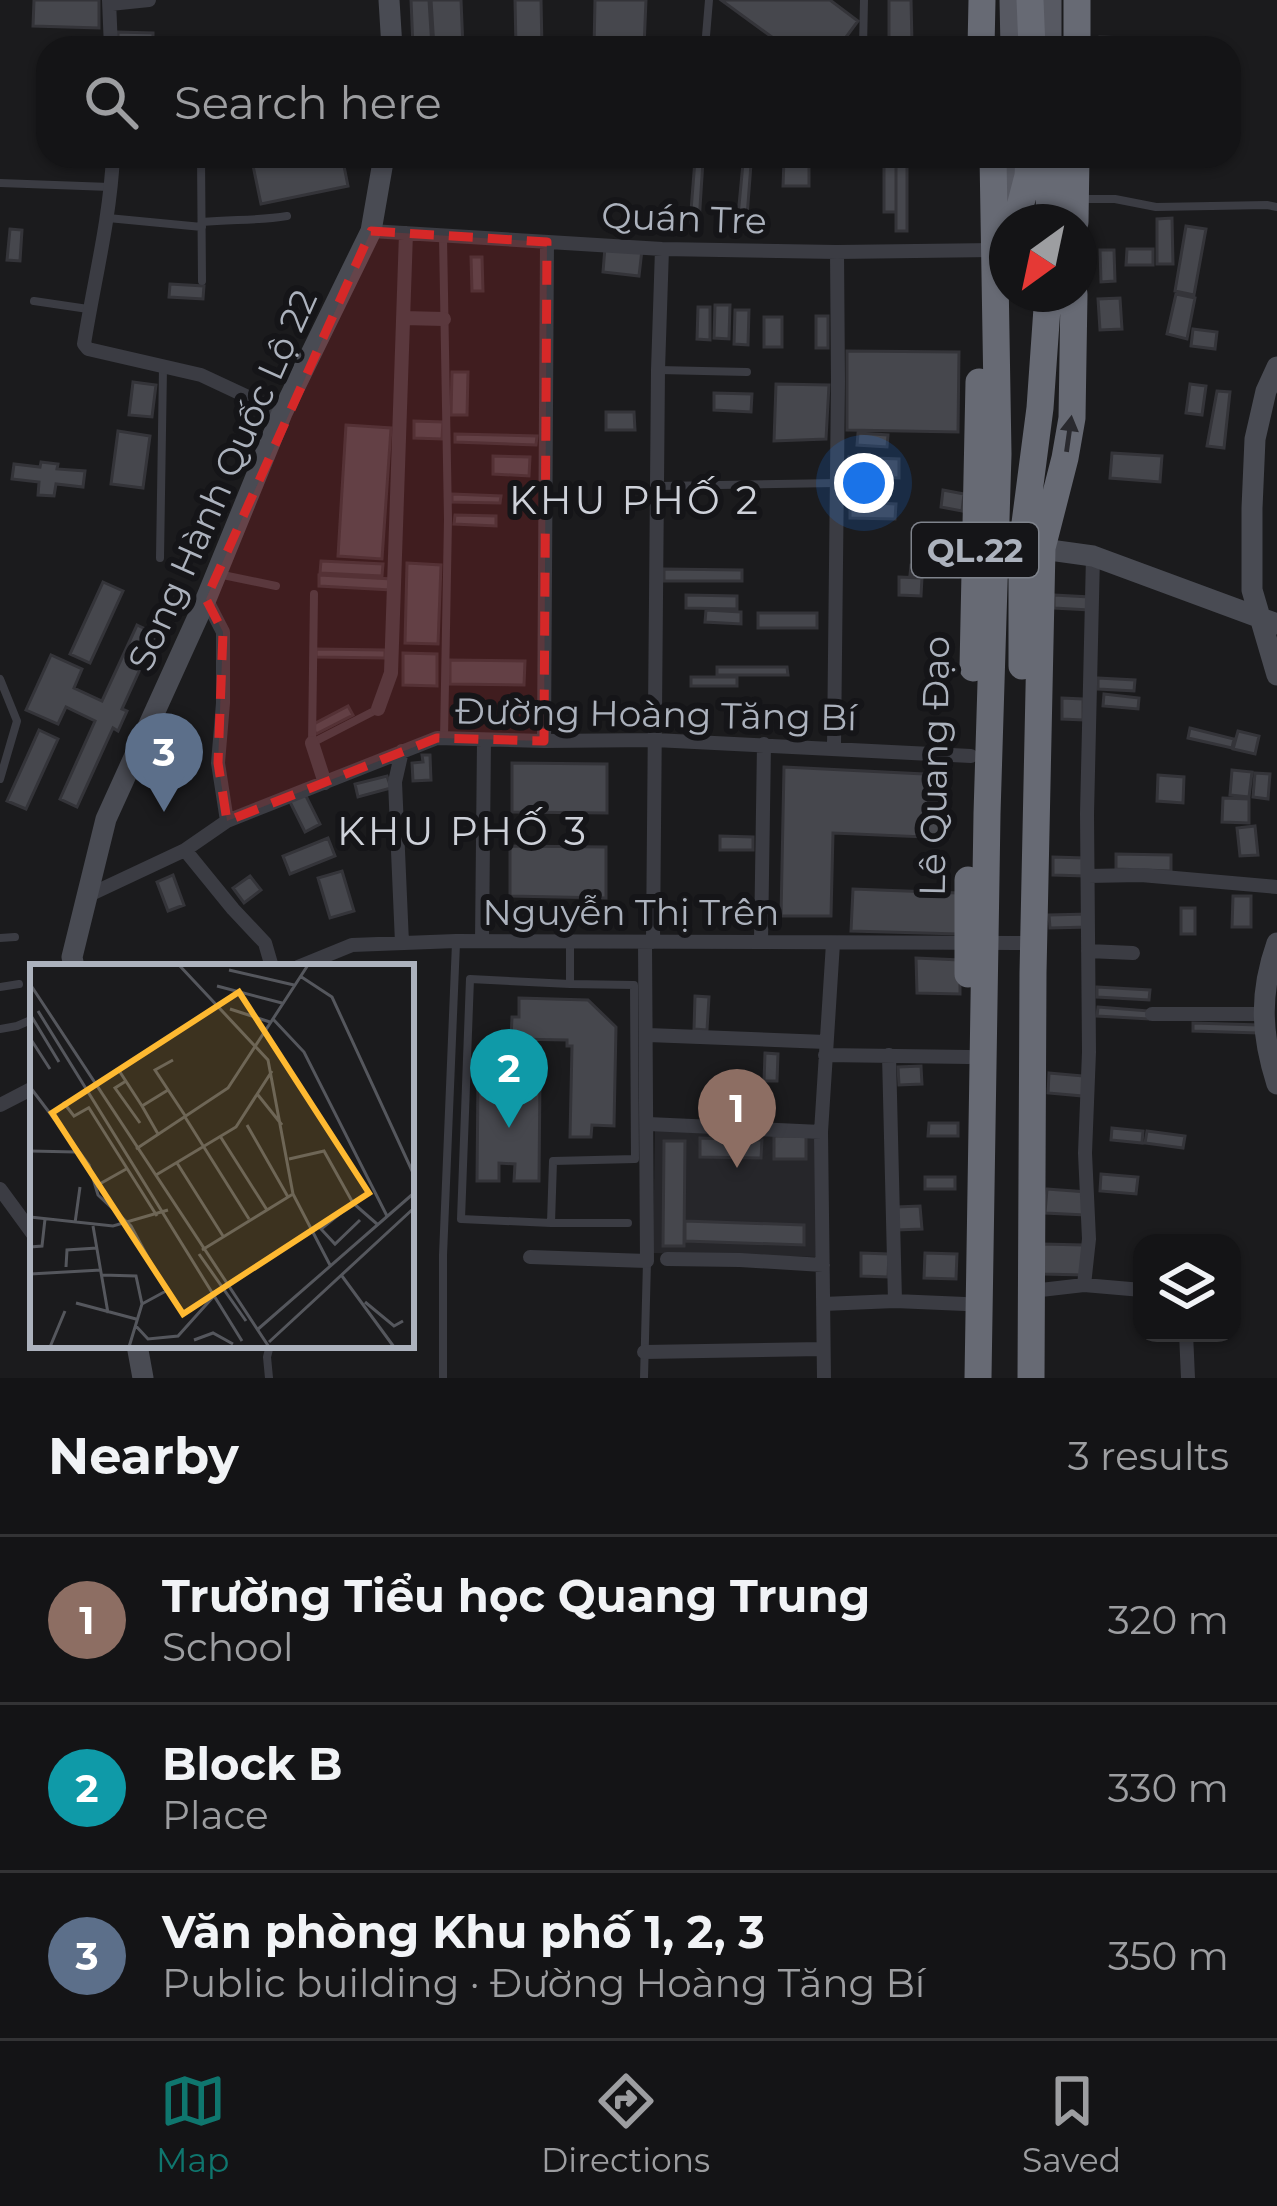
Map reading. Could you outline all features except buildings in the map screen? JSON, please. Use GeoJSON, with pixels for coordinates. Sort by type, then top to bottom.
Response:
{"type":"FeatureCollection","features":[{"type":"Feature","properties":{"kind":"highway"},"geometry":{"type":"LineString","coordinates":[[982,36],[986,0]]}},
{"type":"Feature","properties":{"kind":"highway"},"geometry":{"type":"LineString","coordinates":[[986,0],[990,36]]}},
{"type":"Feature","properties":{"kind":"highway"},"geometry":{"type":"LineString","coordinates":[[1030,0],[1032,36]]}},
{"type":"Feature","properties":{"kind":"highway"},"geometry":{"type":"LineString","coordinates":[[1077,0],[1077,36]]}},
{"type":"Feature","properties":{"kind":"highway","name":"Lê Quang Đạo"},"geometry":{"type":"LineString","coordinates":[[982,168],[998,454]]}},
{"type":"Feature","properties":{"kind":"highway","name":"Lê Quang Đạo"},"geometry":{"type":"LineString","coordinates":[[978,815],[970,755],[992,168]]}},
{"type":"Feature","properties":{"kind":"highway"},"geometry":{"type":"LineString","coordinates":[[1020,204],[1027,168]]}},
{"type":"Feature","properties":{"kind":"highway"},"geometry":{"type":"LineString","coordinates":[[1049,204],[1050,168]]}},
{"type":"Feature","properties":{"kind":"highway"},"geometry":{"type":"LineString","coordinates":[[1076,168],[1076,204]]}},
{"type":"Feature","properties":{"kind":"highway","name":"Lê Quang Đạo"},"geometry":{"type":"LineString","coordinates":[[978,1378],[978,815],[1010,312]]}},
{"type":"Feature","properties":{"kind":"highway","name":"QL.22"},"geometry":{"type":"LineString","coordinates":[[1031,1378],[1032,547],[1047,312]]}},
{"type":"Feature","properties":{"kind":"highway","name":"QL.22"},"geometry":{"type":"LineString","coordinates":[[1032,547],[1065,458],[1072,418],[1074,312]]}},
{"type":"Feature","properties":{"kind":"highway"},"geometry":{"type":"LineString","coordinates":[[1040,408],[1073,348]]}},
{"type":"Feature","properties":{"kind":"highway","name":"Lê Quang Đạo"},"geometry":{"type":"LineString","coordinates":[[963,1378],[969,1057],[977,943]]}},
{"type":"Feature","properties":{"kind":"highway","name":"QL.22"},"geometry":{"type":"LineString","coordinates":[[1016,1378],[1029,943]]}},
{"type":"Feature","properties":{"kind":"main road"},"geometry":{"type":"LineString","coordinates":[[1010,0],[1011,36]]}},
{"type":"Feature","properties":{"kind":"main road"},"geometry":{"type":"LineString","coordinates":[[1051,0],[1051,36]]}},
{"type":"Feature","properties":{"kind":"main road"},"geometry":{"type":"LineString","coordinates":[[1011,168],[1012,204]]}},
{"type":"Feature","properties":{"kind":"street"},"geometry":{"type":"LineString","coordinates":[[111,36],[110,2],[145,0]]}},
{"type":"Feature","properties":{"kind":"street"},"geometry":{"type":"LineString","coordinates":[[388,0],[391,36]]}},
{"type":"Feature","properties":{"kind":"street"},"geometry":{"type":"LineString","coordinates":[[112,168],[108,218],[84,344],[88,349],[201,376],[282,413]]}},
{"type":"Feature","properties":{"kind":"street","name":"Song Hành Quốc Lộ 22"},"geometry":{"type":"LineString","coordinates":[[74,964],[106,820],[217,574],[282,413],[371,231],[382,168]]}},
{"type":"Feature","properties":{"kind":"street","name":"Quán Tre"},"geometry":{"type":"LineString","coordinates":[[371,231],[662,249],[987,250]]}},
{"type":"Feature","properties":{"kind":"street"},"geometry":{"type":"LineString","coordinates":[[378,710],[391,673],[406,233]]}},
{"type":"Feature","properties":{"kind":"street"},"geometry":{"type":"LineString","coordinates":[[544,741],[547,242]]}},
{"type":"Feature","properties":{"kind":"street"},"geometry":{"type":"LineString","coordinates":[[530,1257],[647,1261],[662,249]]}},
{"type":"Feature","properties":{"kind":"street"},"geometry":{"type":"LineString","coordinates":[[834,747],[837,252]]}},
{"type":"Feature","properties":{"kind":"street"},"geometry":{"type":"LineString","coordinates":[[404,318],[444,319]]}},
{"type":"Feature","properties":{"kind":"street"},"geometry":{"type":"LineString","coordinates":[[1277,367],[1266,391],[1255,440],[1252,590],[1268,621],[1277,676]]}},
{"type":"Feature","properties":{"kind":"street"},"geometry":{"type":"LineString","coordinates":[[1032,547],[1093,556],[1268,621]]}},
{"type":"Feature","properties":{"kind":"street"},"geometry":{"type":"LineString","coordinates":[[1084,1285],[1089,1239],[1085,1153],[1090,1052],[1093,556]]}},
{"type":"Feature","properties":{"kind":"street"},"geometry":{"type":"LineString","coordinates":[[206,599],[223,632],[218,763],[227,821]]}},
{"type":"Feature","properties":{"kind":"street","name":"Đường Hoàng Tăng Bí"},"geometry":{"type":"LineString","coordinates":[[88,896],[185,850],[227,821],[437,738],[655,740],[970,755]]}},
{"type":"Feature","properties":{"kind":"street"},"geometry":{"type":"LineString","coordinates":[[482,941],[484,740]]}},
{"type":"Feature","properties":{"kind":"street"},"geometry":{"type":"LineString","coordinates":[[312,743],[326,783]]}},
{"type":"Feature","properties":{"kind":"street"},"geometry":{"type":"LineString","coordinates":[[761,942],[764,744]]}},
{"type":"Feature","properties":{"kind":"street"},"geometry":{"type":"LineString","coordinates":[[401,943],[395,782],[402,751]]}},
{"type":"Feature","properties":{"kind":"street"},"geometry":{"type":"LineString","coordinates":[[185,850],[265,943],[271,964]]}},
{"type":"Feature","properties":{"kind":"street"},"geometry":{"type":"LineString","coordinates":[[1088,875],[1141,874],[1277,887]]}},
{"type":"Feature","properties":{"kind":"street","name":"Nguyễn Thị Trên"},"geometry":{"type":"LineString","coordinates":[[305,964],[352,945],[456,941],[1029,943]]}},
{"type":"Feature","properties":{"kind":"street"},"geometry":{"type":"LineString","coordinates":[[824,1378],[821,1132],[833,943]]}},
{"type":"Feature","properties":{"kind":"street"},"geometry":{"type":"LineString","coordinates":[[1277,943],[1262,1014],[1277,1084]]}},
{"type":"Feature","properties":{"kind":"street"},"geometry":{"type":"LineString","coordinates":[[1088,951],[1133,952]]}},
{"type":"Feature","properties":{"kind":"street"},"geometry":{"type":"LineString","coordinates":[[1152,1014],[1262,1014]]}},
{"type":"Feature","properties":{"kind":"street"},"geometry":{"type":"LineString","coordinates":[[648,1035],[969,1057]]}},
{"type":"Feature","properties":{"kind":"street"},"geometry":{"type":"LineString","coordinates":[[889,1055],[895,1301]]}},
{"type":"Feature","properties":{"kind":"street"},"geometry":{"type":"LineString","coordinates":[[0,1105],[30,1090]]}},
{"type":"Feature","properties":{"kind":"street"},"geometry":{"type":"LineString","coordinates":[[648,1124],[821,1132]]}},
{"type":"Feature","properties":{"kind":"street"},"geometry":{"type":"LineString","coordinates":[[0,1189],[30,1230]]}},
{"type":"Feature","properties":{"kind":"street"},"geometry":{"type":"LineString","coordinates":[[667,1259],[823,1265]]}},
{"type":"Feature","properties":{"kind":"street"},"geometry":{"type":"LineString","coordinates":[[1032,1291],[1084,1285],[1133,1289]]}},
{"type":"Feature","properties":{"kind":"street"},"geometry":{"type":"LineString","coordinates":[[823,1304],[964,1304]]}},
{"type":"Feature","properties":{"kind":"street"},"geometry":{"type":"LineString","coordinates":[[1186,1342],[1188,1378]]}},
{"type":"Feature","properties":{"kind":"street"},"geometry":{"type":"LineString","coordinates":[[138,1348],[143,1378]]}},
{"type":"Feature","properties":{"kind":"street"},"geometry":{"type":"LineString","coordinates":[[644,1352],[822,1349]]}},
{"type":"Feature","properties":{"kind":"lane"},"geometry":{"type":"LineString","coordinates":[[706,36],[709,0]]}},
{"type":"Feature","properties":{"kind":"lane"},"geometry":{"type":"LineString","coordinates":[[863,36],[864,0]]}},
{"type":"Feature","properties":{"kind":"lane"},"geometry":{"type":"LineString","coordinates":[[201,168],[202,281]]}},
{"type":"Feature","properties":{"kind":"lane"},"geometry":{"type":"LineString","coordinates":[[0,183],[111,187]]}},
{"type":"Feature","properties":{"kind":"lane"},"geometry":{"type":"LineString","coordinates":[[1097,204],[1114,199],[1156,206],[1277,207]]}},
{"type":"Feature","properties":{"kind":"lane"},"geometry":{"type":"LineString","coordinates":[[108,218],[202,225],[286,216]]}},
{"type":"Feature","properties":{"kind":"lane"},"geometry":{"type":"LineString","coordinates":[[442,236],[448,519],[444,738]]}},
{"type":"Feature","properties":{"kind":"lane"},"geometry":{"type":"LineString","coordinates":[[34,301],[89,309]]}},
{"type":"Feature","properties":{"kind":"lane"},"geometry":{"type":"LineString","coordinates":[[160,558],[164,367]]}},
{"type":"Feature","properties":{"kind":"lane"},"geometry":{"type":"LineString","coordinates":[[658,370],[747,372]]}},
{"type":"Feature","properties":{"kind":"lane"},"geometry":{"type":"LineString","coordinates":[[658,486],[837,483]]}},
{"type":"Feature","properties":{"kind":"lane"},"geometry":{"type":"LineString","coordinates":[[217,574],[276,586]]}},
{"type":"Feature","properties":{"kind":"lane"},"geometry":{"type":"LineString","coordinates":[[314,594],[312,743],[378,710]]}},
{"type":"Feature","properties":{"kind":"lane"},"geometry":{"type":"LineString","coordinates":[[0,679],[17,721],[0,779]]}},
{"type":"Feature","properties":{"kind":"lane"},"geometry":{"type":"LineString","coordinates":[[0,938],[15,937]]}},
{"type":"Feature","properties":{"kind":"lane"},"geometry":{"type":"LineString","coordinates":[[443,1378],[443,1255],[456,941]]}},
{"type":"Feature","properties":{"kind":"lane"},"geometry":{"type":"LineString","coordinates":[[570,941],[570,984]]}},
{"type":"Feature","properties":{"kind":"lane"},"geometry":{"type":"LineString","coordinates":[[551,1223],[553,1161],[635,1159],[634,986],[470,979],[460,1220],[551,1223],[628,1222]]}},
{"type":"Feature","properties":{"kind":"lane"},"geometry":{"type":"LineString","coordinates":[[0,987],[20,984]]}},
{"type":"Feature","properties":{"kind":"lane"},"geometry":{"type":"LineString","coordinates":[[0,1028],[30,1020]]}},
{"type":"Feature","properties":{"kind":"lane"},"geometry":{"type":"LineString","coordinates":[[644,1378],[647,1261]]}},
{"type":"Feature","properties":{"kind":"lane"},"geometry":{"type":"LineString","coordinates":[[268,1348],[268,1378]]}},
{"type":"Feature","properties":{"kind":"highlighted area"},"geometry":{"type":"Polygon","coordinates":[[[371,231],[547,242],[544,741],[437,738],[227,821],[218,763],[223,632],[206,599],[371,231]]]}},
{"type":"Feature","properties":{"kind":"shaded area"},"geometry":{"type":"Polygon","coordinates":[[[655,1130],[820,1134],[818,1257],[653,1253],[655,1130]]]}},
{"type":"Feature","properties":{"kind":"place","name":"Văn phòng Khu phố 1, 2, 3"},"geometry":{"type":"Point","coordinates":[164,812]}},
{"type":"Feature","properties":{"kind":"place","name":"Block B"},"geometry":{"type":"Point","coordinates":[509,1128]}},
{"type":"Feature","properties":{"kind":"place","name":"Trường Tiểu học Quang Trung"},"geometry":{"type":"Point","coordinates":[737,1168]}},
{"type":"Feature","properties":{"kind":"district","name":"KHU PHỐ 2"},"geometry":{"type":"Point","coordinates":[635,500]}},
{"type":"Feature","properties":{"kind":"district","name":"KHU PHỐ 3"},"geometry":{"type":"Point","coordinates":[463,831]}}]}
